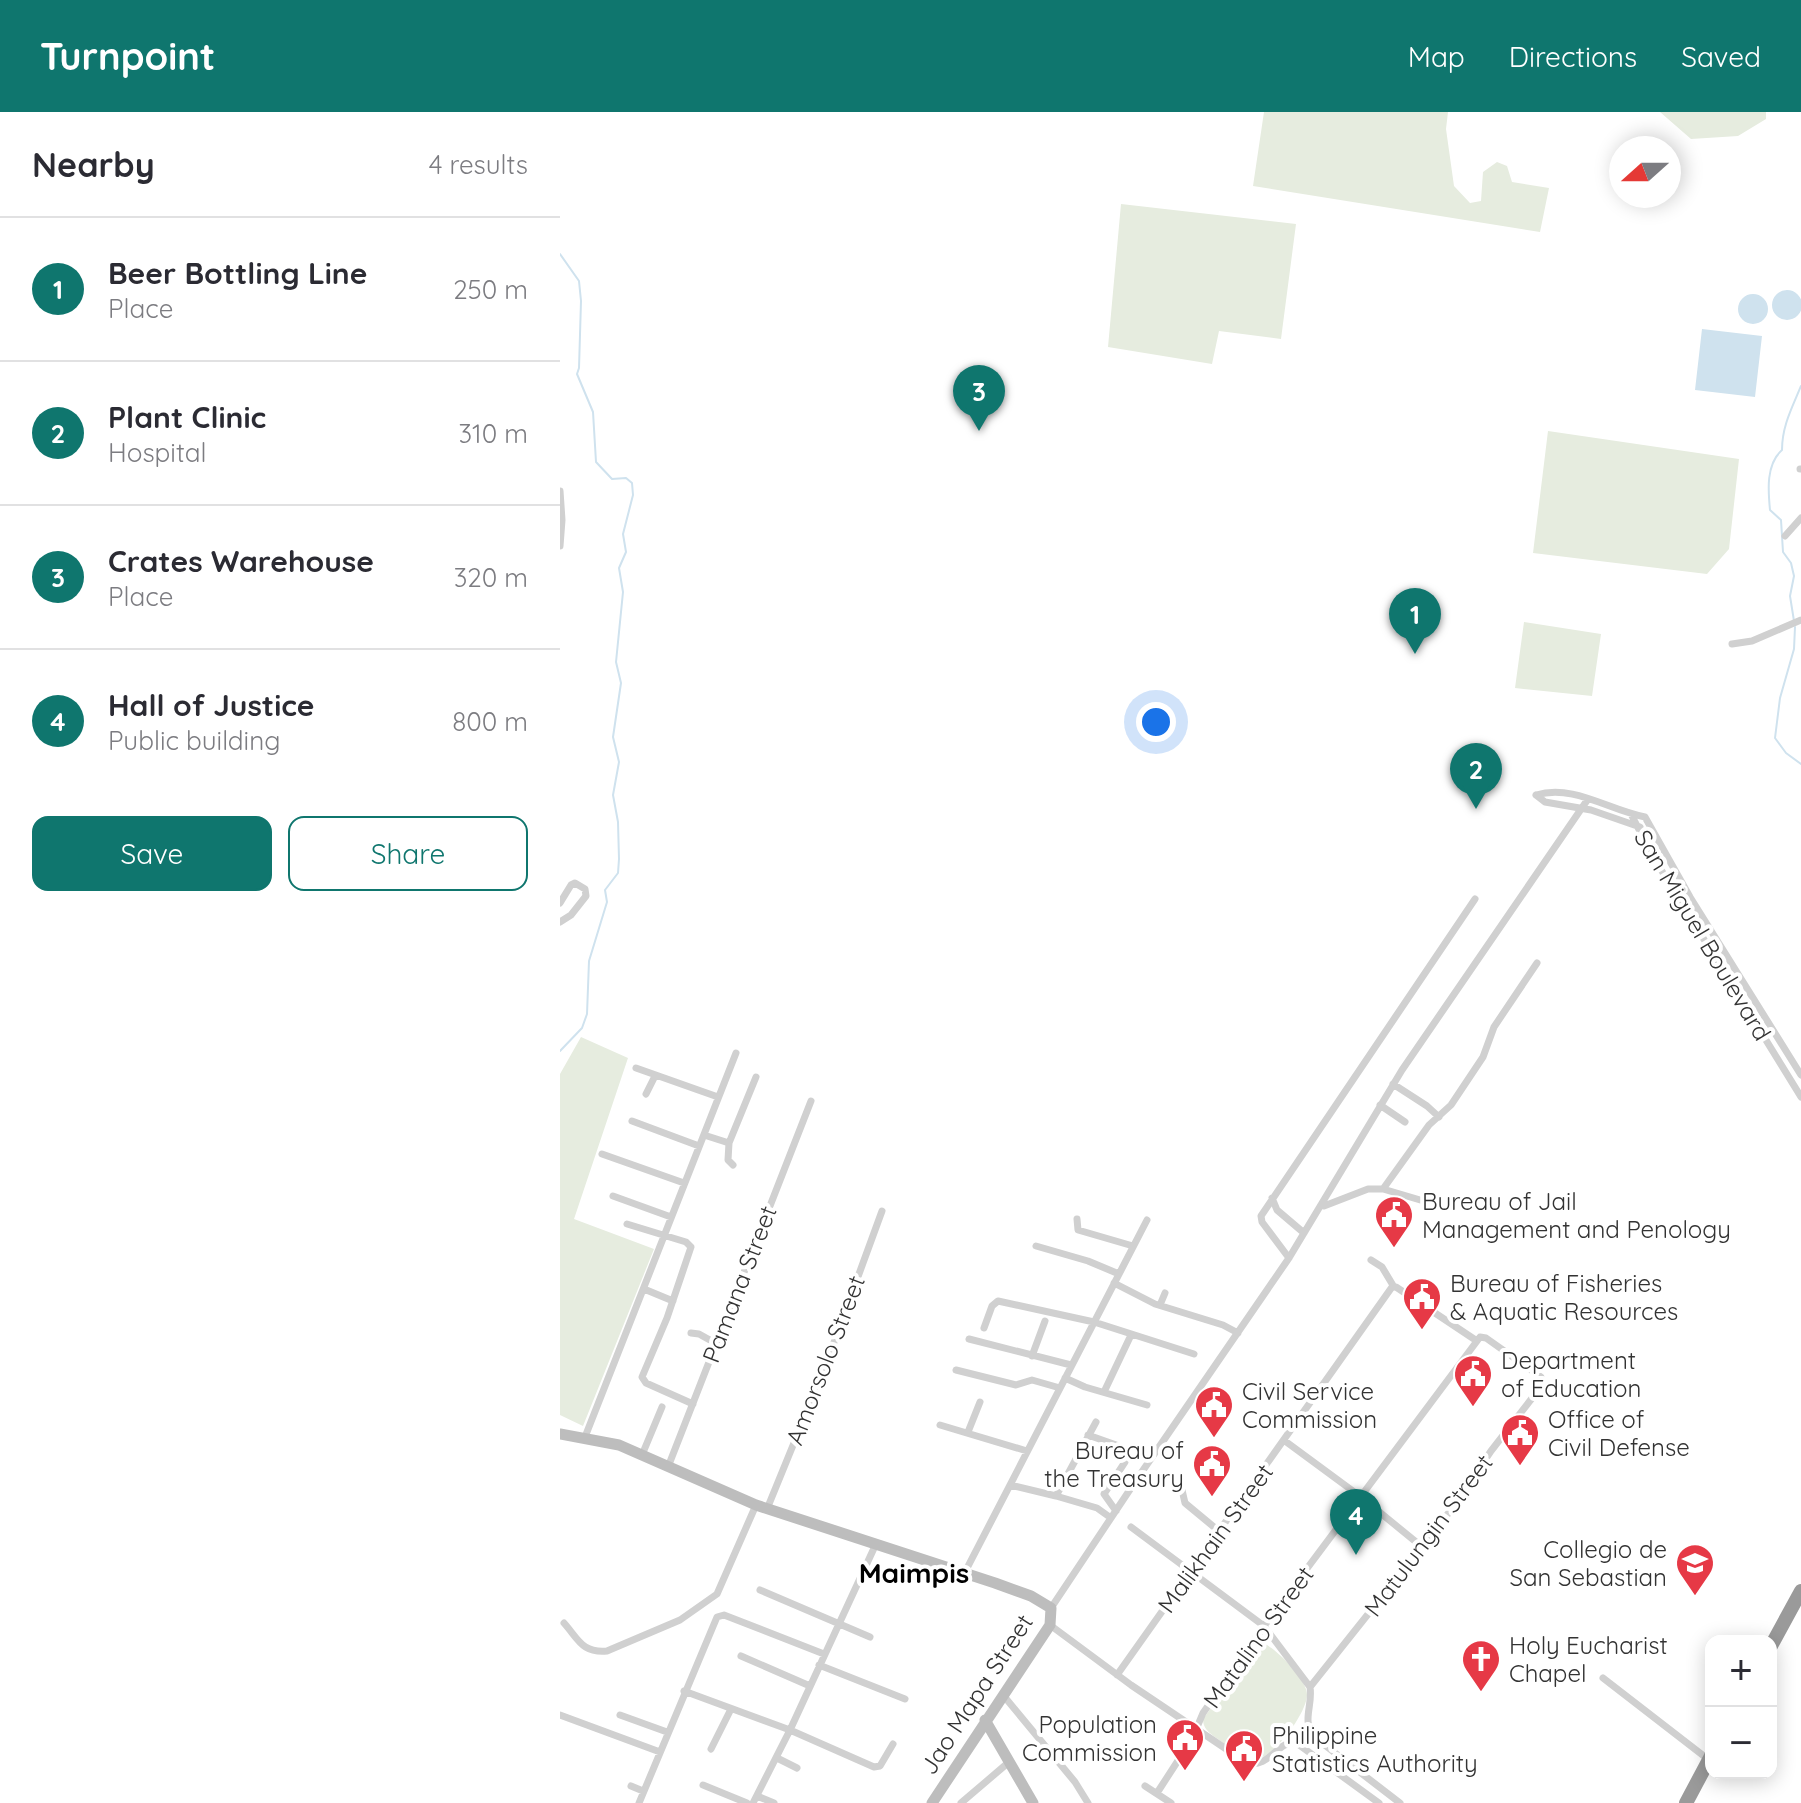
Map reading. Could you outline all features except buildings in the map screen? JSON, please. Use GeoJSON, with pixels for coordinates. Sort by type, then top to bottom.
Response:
{"type":"FeatureCollection","features":[{"type":"Feature","properties":{"kind":"highway"},"geometry":{"type":"LineString","coordinates":[[1777,1635],[1801,1591]]}},
{"type":"Feature","properties":{"kind":"highway"},"geometry":{"type":"LineString","coordinates":[[1686,1803],[1705,1768]]}},
{"type":"Feature","properties":{"kind":"street"},"geometry":{"type":"LineString","coordinates":[[560,491],[560,546]]}},
{"type":"Feature","properties":{"kind":"street"},"geometry":{"type":"LineString","coordinates":[[1785,536],[1801,518]]}},
{"type":"Feature","properties":{"kind":"street"},"geometry":{"type":"LineString","coordinates":[[1732,644],[1752,641],[1801,620]]}},
{"type":"Feature","properties":{"kind":"street"},"geometry":{"type":"LineString","coordinates":[[1631,814],[1577,794],[1550,791],[1536,795],[1545,802],[1581,808],[1651,829]]}},
{"type":"Feature","properties":{"kind":"street"},"geometry":{"type":"LineString","coordinates":[[560,1434],[619,1445],[762,1507],[1031,1596],[1051,1608],[1289,1258],[1393,1084],[1588,799]]}},
{"type":"Feature","properties":{"kind":"street","name":"San Miguel Boulevard"},"geometry":{"type":"LineString","coordinates":[[1631,814],[1645,817],[1690,897],[1801,1075]]}},
{"type":"Feature","properties":{"kind":"street","name":"San Miguel Boulevard"},"geometry":{"type":"LineString","coordinates":[[1631,814],[1652,855],[1801,1097]]}},
{"type":"Feature","properties":{"kind":"street"},"geometry":{"type":"LineString","coordinates":[[560,903],[571,885],[575,883],[585,889],[586,896],[571,915],[560,922]]}},
{"type":"Feature","properties":{"kind":"street"},"geometry":{"type":"LineString","coordinates":[[1289,1258],[1262,1222],[1261,1216],[1475,899]]}},
{"type":"Feature","properties":{"kind":"street"},"geometry":{"type":"LineString","coordinates":[[1717,958],[1727,953]]}},
{"type":"Feature","properties":{"kind":"street"},"geometry":{"type":"LineString","coordinates":[[1383,1189],[1421,1137],[1451,1105],[1483,1057],[1494,1027],[1537,963]]}},
{"type":"Feature","properties":{"kind":"street"},"geometry":{"type":"LineString","coordinates":[[585,1437],[736,1053]]}},
{"type":"Feature","properties":{"kind":"street"},"geometry":{"type":"LineString","coordinates":[[636,1068],[718,1097]]}},
{"type":"Feature","properties":{"kind":"street"},"geometry":{"type":"LineString","coordinates":[[646,1094],[655,1076]]}},
{"type":"Feature","properties":{"kind":"street"},"geometry":{"type":"LineString","coordinates":[[733,1165],[728,1160],[729,1143],[756,1077]]}},
{"type":"Feature","properties":{"kind":"street"},"geometry":{"type":"LineString","coordinates":[[1393,1084],[1439,1117]]}},
{"type":"Feature","properties":{"kind":"street","name":"Pamana Street"},"geometry":{"type":"LineString","coordinates":[[668,1467],[811,1101]]}},
{"type":"Feature","properties":{"kind":"street"},"geometry":{"type":"LineString","coordinates":[[1380,1105],[1405,1122]]}},
{"type":"Feature","properties":{"kind":"street"},"geometry":{"type":"LineString","coordinates":[[632,1121],[699,1146]]}},
{"type":"Feature","properties":{"kind":"street"},"geometry":{"type":"LineString","coordinates":[[704,1135],[729,1143]]}},
{"type":"Feature","properties":{"kind":"street"},"geometry":{"type":"LineString","coordinates":[[602,1154],[684,1183]]}},
{"type":"Feature","properties":{"kind":"street"},"geometry":{"type":"LineString","coordinates":[[1322,1207],[1368,1189],[1383,1189],[1427,1202]]}},
{"type":"Feature","properties":{"kind":"street"},"geometry":{"type":"LineString","coordinates":[[613,1196],[671,1217]]}},
{"type":"Feature","properties":{"kind":"street"},"geometry":{"type":"LineString","coordinates":[[1272,1198],[1277,1210],[1304,1233]]}},
{"type":"Feature","properties":{"kind":"street","name":"Amorsolo Street"},"geometry":{"type":"LineString","coordinates":[[564,1623],[583,1646],[594,1652],[607,1651],[680,1620],[717,1594],[762,1507],[825,1367],[882,1211]]}},
{"type":"Feature","properties":{"kind":"street"},"geometry":{"type":"LineString","coordinates":[[1077,1219],[1078,1230],[1133,1246]]}},
{"type":"Feature","properties":{"kind":"street"},"geometry":{"type":"LineString","coordinates":[[964,1574],[1147,1220]]}},
{"type":"Feature","properties":{"kind":"street"},"geometry":{"type":"LineString","coordinates":[[627,1224],[686,1242],[691,1247],[643,1381],[693,1404]]}},
{"type":"Feature","properties":{"kind":"street"},"geometry":{"type":"LineString","coordinates":[[1036,1246],[1088,1261],[1119,1274]]}},
{"type":"Feature","properties":{"kind":"street"},"geometry":{"type":"LineString","coordinates":[[1371,1260],[1382,1267],[1394,1287],[1477,1341]]}},
{"type":"Feature","properties":{"kind":"street"},"geometry":{"type":"LineString","coordinates":[[1114,1283],[1160,1305],[1223,1325],[1238,1333]]}},
{"type":"Feature","properties":{"kind":"street","name":"Malikhain Street"},"geometry":{"type":"LineString","coordinates":[[1117,1675],[1394,1287]]}},
{"type":"Feature","properties":{"kind":"street"},"geometry":{"type":"LineString","coordinates":[[644,1289],[673,1301]]}},
{"type":"Feature","properties":{"kind":"street"},"geometry":{"type":"LineString","coordinates":[[1160,1305],[1165,1293]]}},
{"type":"Feature","properties":{"kind":"street"},"geometry":{"type":"LineString","coordinates":[[984,1328],[992,1306],[998,1301],[1094,1322],[1194,1354]]}},
{"type":"Feature","properties":{"kind":"street"},"geometry":{"type":"LineString","coordinates":[[1032,1356],[1045,1321]]}},
{"type":"Feature","properties":{"kind":"street"},"geometry":{"type":"LineString","coordinates":[[691,1333],[717,1344]]}},
{"type":"Feature","properties":{"kind":"street"},"geometry":{"type":"LineString","coordinates":[[1104,1392],[1131,1335]]}},
{"type":"Feature","properties":{"kind":"street","name":"Matulungin Street"},"geometry":{"type":"LineString","coordinates":[[1310,1687],[1451,1510],[1543,1381],[1486,1338],[1480,1337],[1477,1341]]}},
{"type":"Feature","properties":{"kind":"street"},"geometry":{"type":"LineString","coordinates":[[969,1339],[1071,1365]]}},
{"type":"Feature","properties":{"kind":"street","name":"Matalino Street"},"geometry":{"type":"LineString","coordinates":[[1157,1793],[1192,1739],[1203,1713],[1264,1626],[1477,1341]]}},
{"type":"Feature","properties":{"kind":"street"},"geometry":{"type":"LineString","coordinates":[[956,1370],[1016,1385],[1032,1380],[1060,1388]]}},
{"type":"Feature","properties":{"kind":"street"},"geometry":{"type":"LineString","coordinates":[[1065,1378],[1147,1405]]}},
{"type":"Feature","properties":{"kind":"street"},"geometry":{"type":"LineString","coordinates":[[968,1432],[980,1402]]}},
{"type":"Feature","properties":{"kind":"street"},"geometry":{"type":"LineString","coordinates":[[642,1455],[662,1407]]}},
{"type":"Feature","properties":{"kind":"street"},"geometry":{"type":"LineString","coordinates":[[1056,1496],[1096,1422]]}},
{"type":"Feature","properties":{"kind":"street"},"geometry":{"type":"LineString","coordinates":[[940,1425],[1027,1451]]}},
{"type":"Feature","properties":{"kind":"street"},"geometry":{"type":"LineString","coordinates":[[1088,1435],[1119,1446],[1125,1452],[1125,1462],[1104,1494],[1114,1514]]}},
{"type":"Feature","properties":{"kind":"street"},"geometry":{"type":"LineString","coordinates":[[1285,1441],[1421,1546]]}},
{"type":"Feature","properties":{"kind":"street"},"geometry":{"type":"LineString","coordinates":[[1010,1485],[1114,1514]]}},
{"type":"Feature","properties":{"kind":"street"},"geometry":{"type":"LineString","coordinates":[[1182,1490],[1185,1503],[1220,1532]]}},
{"type":"Feature","properties":{"kind":"street"},"geometry":{"type":"LineString","coordinates":[[1131,1527],[1264,1626],[1310,1687],[1311,1700],[1306,1722],[1313,1736],[1400,1803]]}},
{"type":"Feature","properties":{"kind":"street"},"geometry":{"type":"LineString","coordinates":[[774,1803],[755,1800],[875,1546]]}},
{"type":"Feature","properties":{"kind":"street"},"geometry":{"type":"LineString","coordinates":[[760,1590],[870,1637]]}},
{"type":"Feature","properties":{"kind":"street","name":"Jao Mapa Street"},"geometry":{"type":"LineString","coordinates":[[932,1803],[1050,1625],[1051,1608]]}},
{"type":"Feature","properties":{"kind":"street"},"geometry":{"type":"LineString","coordinates":[[639,1803],[715,1620],[722,1615],[824,1654]]}},
{"type":"Feature","properties":{"kind":"street"},"geometry":{"type":"LineString","coordinates":[[1050,1625],[1240,1759],[1252,1764],[1270,1759],[1293,1741],[1302,1744],[1379,1803]]}},
{"type":"Feature","properties":{"kind":"street"},"geometry":{"type":"LineString","coordinates":[[741,1656],[810,1686]]}},
{"type":"Feature","properties":{"kind":"street"},"geometry":{"type":"LineString","coordinates":[[819,1665],[905,1699]]}},
{"type":"Feature","properties":{"kind":"street"},"geometry":{"type":"LineString","coordinates":[[1603,1678],[1705,1755]]}},
{"type":"Feature","properties":{"kind":"street"},"geometry":{"type":"LineString","coordinates":[[684,1691],[790,1730],[874,1767],[880,1766],[893,1744]]}},
{"type":"Feature","properties":{"kind":"street"},"geometry":{"type":"LineString","coordinates":[[1003,1695],[1075,1782],[1088,1803]]}},
{"type":"Feature","properties":{"kind":"street"},"geometry":{"type":"LineString","coordinates":[[711,1749],[731,1709]]}},
{"type":"Feature","properties":{"kind":"street"},"geometry":{"type":"LineString","coordinates":[[560,1715],[660,1752]]}},
{"type":"Feature","properties":{"kind":"street"},"geometry":{"type":"LineString","coordinates":[[620,1715],[667,1732]]}},
{"type":"Feature","properties":{"kind":"street"},"geometry":{"type":"LineString","coordinates":[[985,1720],[1033,1803]]}},
{"type":"Feature","properties":{"kind":"street"},"geometry":{"type":"LineString","coordinates":[[777,1758],[797,1768]]}},
{"type":"Feature","properties":{"kind":"street"},"geometry":{"type":"LineString","coordinates":[[961,1803],[1009,1762]]}},
{"type":"Feature","properties":{"kind":"street"},"geometry":{"type":"LineString","coordinates":[[703,1785],[747,1803]]}},
{"type":"Feature","properties":{"kind":"street"},"geometry":{"type":"LineString","coordinates":[[631,1786],[643,1791]]}},
{"type":"Feature","properties":{"kind":"street"},"geometry":{"type":"LineString","coordinates":[[1145,1786],[1171,1803]]}},
{"type":"Feature","properties":{"kind":"street"},"geometry":{"type":"LineString","coordinates":[[971,1794],[977,1803]]}},
{"type":"Feature","properties":{"kind":"shaded area"},"geometry":{"type":"Polygon","coordinates":[[[1264,112],[1448,112],[1446,129],[1454,186],[1470,203],[1481,201],[1483,172],[1497,162],[1507,166],[1512,182],[1549,188],[1540,232],[1253,186],[1264,112]]]}},
{"type":"Feature","properties":{"kind":"shaded area"},"geometry":{"type":"Polygon","coordinates":[[[1660,112],[1766,112],[1766,119],[1738,136],[1691,139],[1660,112]]]}},
{"type":"Feature","properties":{"kind":"shaded area"},"geometry":{"type":"Polygon","coordinates":[[[1121,204],[1296,224],[1281,339],[1219,331],[1212,364],[1108,347],[1121,204]]]}},
{"type":"Feature","properties":{"kind":"shaded area"},"geometry":{"type":"Polygon","coordinates":[[[1548,431],[1739,459],[1729,549],[1707,574],[1533,553],[1548,431]]]}},
{"type":"Feature","properties":{"kind":"shaded area"},"geometry":{"type":"Polygon","coordinates":[[[1524,622],[1601,634],[1592,696],[1515,688],[1524,622]]]}},
{"type":"Feature","properties":{"kind":"shaded area"},"geometry":{"type":"Polygon","coordinates":[[[581,1037],[628,1058],[574,1219],[654,1249],[583,1426],[560,1415],[560,1074],[581,1037]]]}},
{"type":"Feature","properties":{"kind":"shaded area"},"geometry":{"type":"Polygon","coordinates":[[[1263,1643],[1290,1665],[1307,1694],[1302,1712],[1288,1733],[1262,1758],[1250,1760],[1209,1732],[1203,1719],[1254,1649],[1263,1643]]]}},
{"type":"Feature","properties":{"kind":"water"},"geometry":{"type":"Polygon","coordinates":[[[1787,290],[1798,294],[1802,305],[1798,316],[1787,320],[1776,316],[1772,305],[1776,294],[1787,290]]]}},
{"type":"Feature","properties":{"kind":"water"},"geometry":{"type":"Polygon","coordinates":[[[1753,294],[1759,295],[1767,303],[1767,315],[1759,323],[1753,324],[1747,323],[1739,315],[1738,309],[1739,303],[1747,295],[1753,294]]]}},
{"type":"Feature","properties":{"kind":"water"},"geometry":{"type":"Polygon","coordinates":[[[1702,329],[1762,336],[1755,397],[1695,390],[1702,329]]]}},
{"type":"Feature","properties":{"kind":"waterway"},"geometry":{"type":"LineString","coordinates":[[560,254],[579,281],[581,301],[577,374],[593,412],[596,462],[612,479],[626,478],[632,483],[633,495],[623,534],[626,552],[619,568],[623,592],[616,662],[621,683],[613,737],[619,762],[613,795],[618,822],[618,873],[605,890],[607,902],[589,961],[587,1014],[582,1028],[560,1051]]}},
{"type":"Feature","properties":{"kind":"waterway"},"geometry":{"type":"LineString","coordinates":[[1794,621],[1790,596],[1794,576],[1791,563],[1783,552],[1781,520],[1770,510],[1769,486],[1773,462],[1782,450],[1786,425],[1801,386]]}},
{"type":"Feature","properties":{"kind":"waterway"},"geometry":{"type":"LineString","coordinates":[[1795,627],[1794,649],[1780,698],[1775,738],[1786,753],[1801,764]]}},
{"type":"Feature","properties":{"kind":"place","name":"Crates Warehouse"},"geometry":{"type":"Point","coordinates":[979,431]}},
{"type":"Feature","properties":{"kind":"place","name":"Beer Bottling Line"},"geometry":{"type":"Point","coordinates":[1415,654]}},
{"type":"Feature","properties":{"kind":"place","name":"Plant Clinic"},"geometry":{"type":"Point","coordinates":[1476,809]}},
{"type":"Feature","properties":{"kind":"place","name":"Bureau of Jail Management and Penology"},"geometry":{"type":"Point","coordinates":[1394,1249]}},
{"type":"Feature","properties":{"kind":"place","name":"Bureau of Fisheries & Aquatic Resources"},"geometry":{"type":"Point","coordinates":[1422,1331]}},
{"type":"Feature","properties":{"kind":"place","name":"Department of Education"},"geometry":{"type":"Point","coordinates":[1473,1408]}},
{"type":"Feature","properties":{"kind":"place","name":"Civil Service Commission"},"geometry":{"type":"Point","coordinates":[1214,1439]}},
{"type":"Feature","properties":{"kind":"place","name":"Office of Civil Defense"},"geometry":{"type":"Point","coordinates":[1520,1467]}},
{"type":"Feature","properties":{"kind":"place","name":"Bureau of the Treasury"},"geometry":{"type":"Point","coordinates":[1212,1498]}},
{"type":"Feature","properties":{"kind":"place","name":"Hall of Justice"},"geometry":{"type":"Point","coordinates":[1356,1555]}},
{"type":"Feature","properties":{"kind":"place","name":"Collegio de San Sebastian"},"geometry":{"type":"Point","coordinates":[1695,1597]}},
{"type":"Feature","properties":{"kind":"place","name":"Holy Eucharist Chapel"},"geometry":{"type":"Point","coordinates":[1481,1693]}},
{"type":"Feature","properties":{"kind":"place","name":"Population Commission"},"geometry":{"type":"Point","coordinates":[1185,1772]}},
{"type":"Feature","properties":{"kind":"place","name":"Philippine Statistics Authority"},"geometry":{"type":"Point","coordinates":[1244,1783]}},
{"type":"Feature","properties":{"kind":"district","name":"Maimpis"},"geometry":{"type":"Point","coordinates":[914,1572]}}]}
